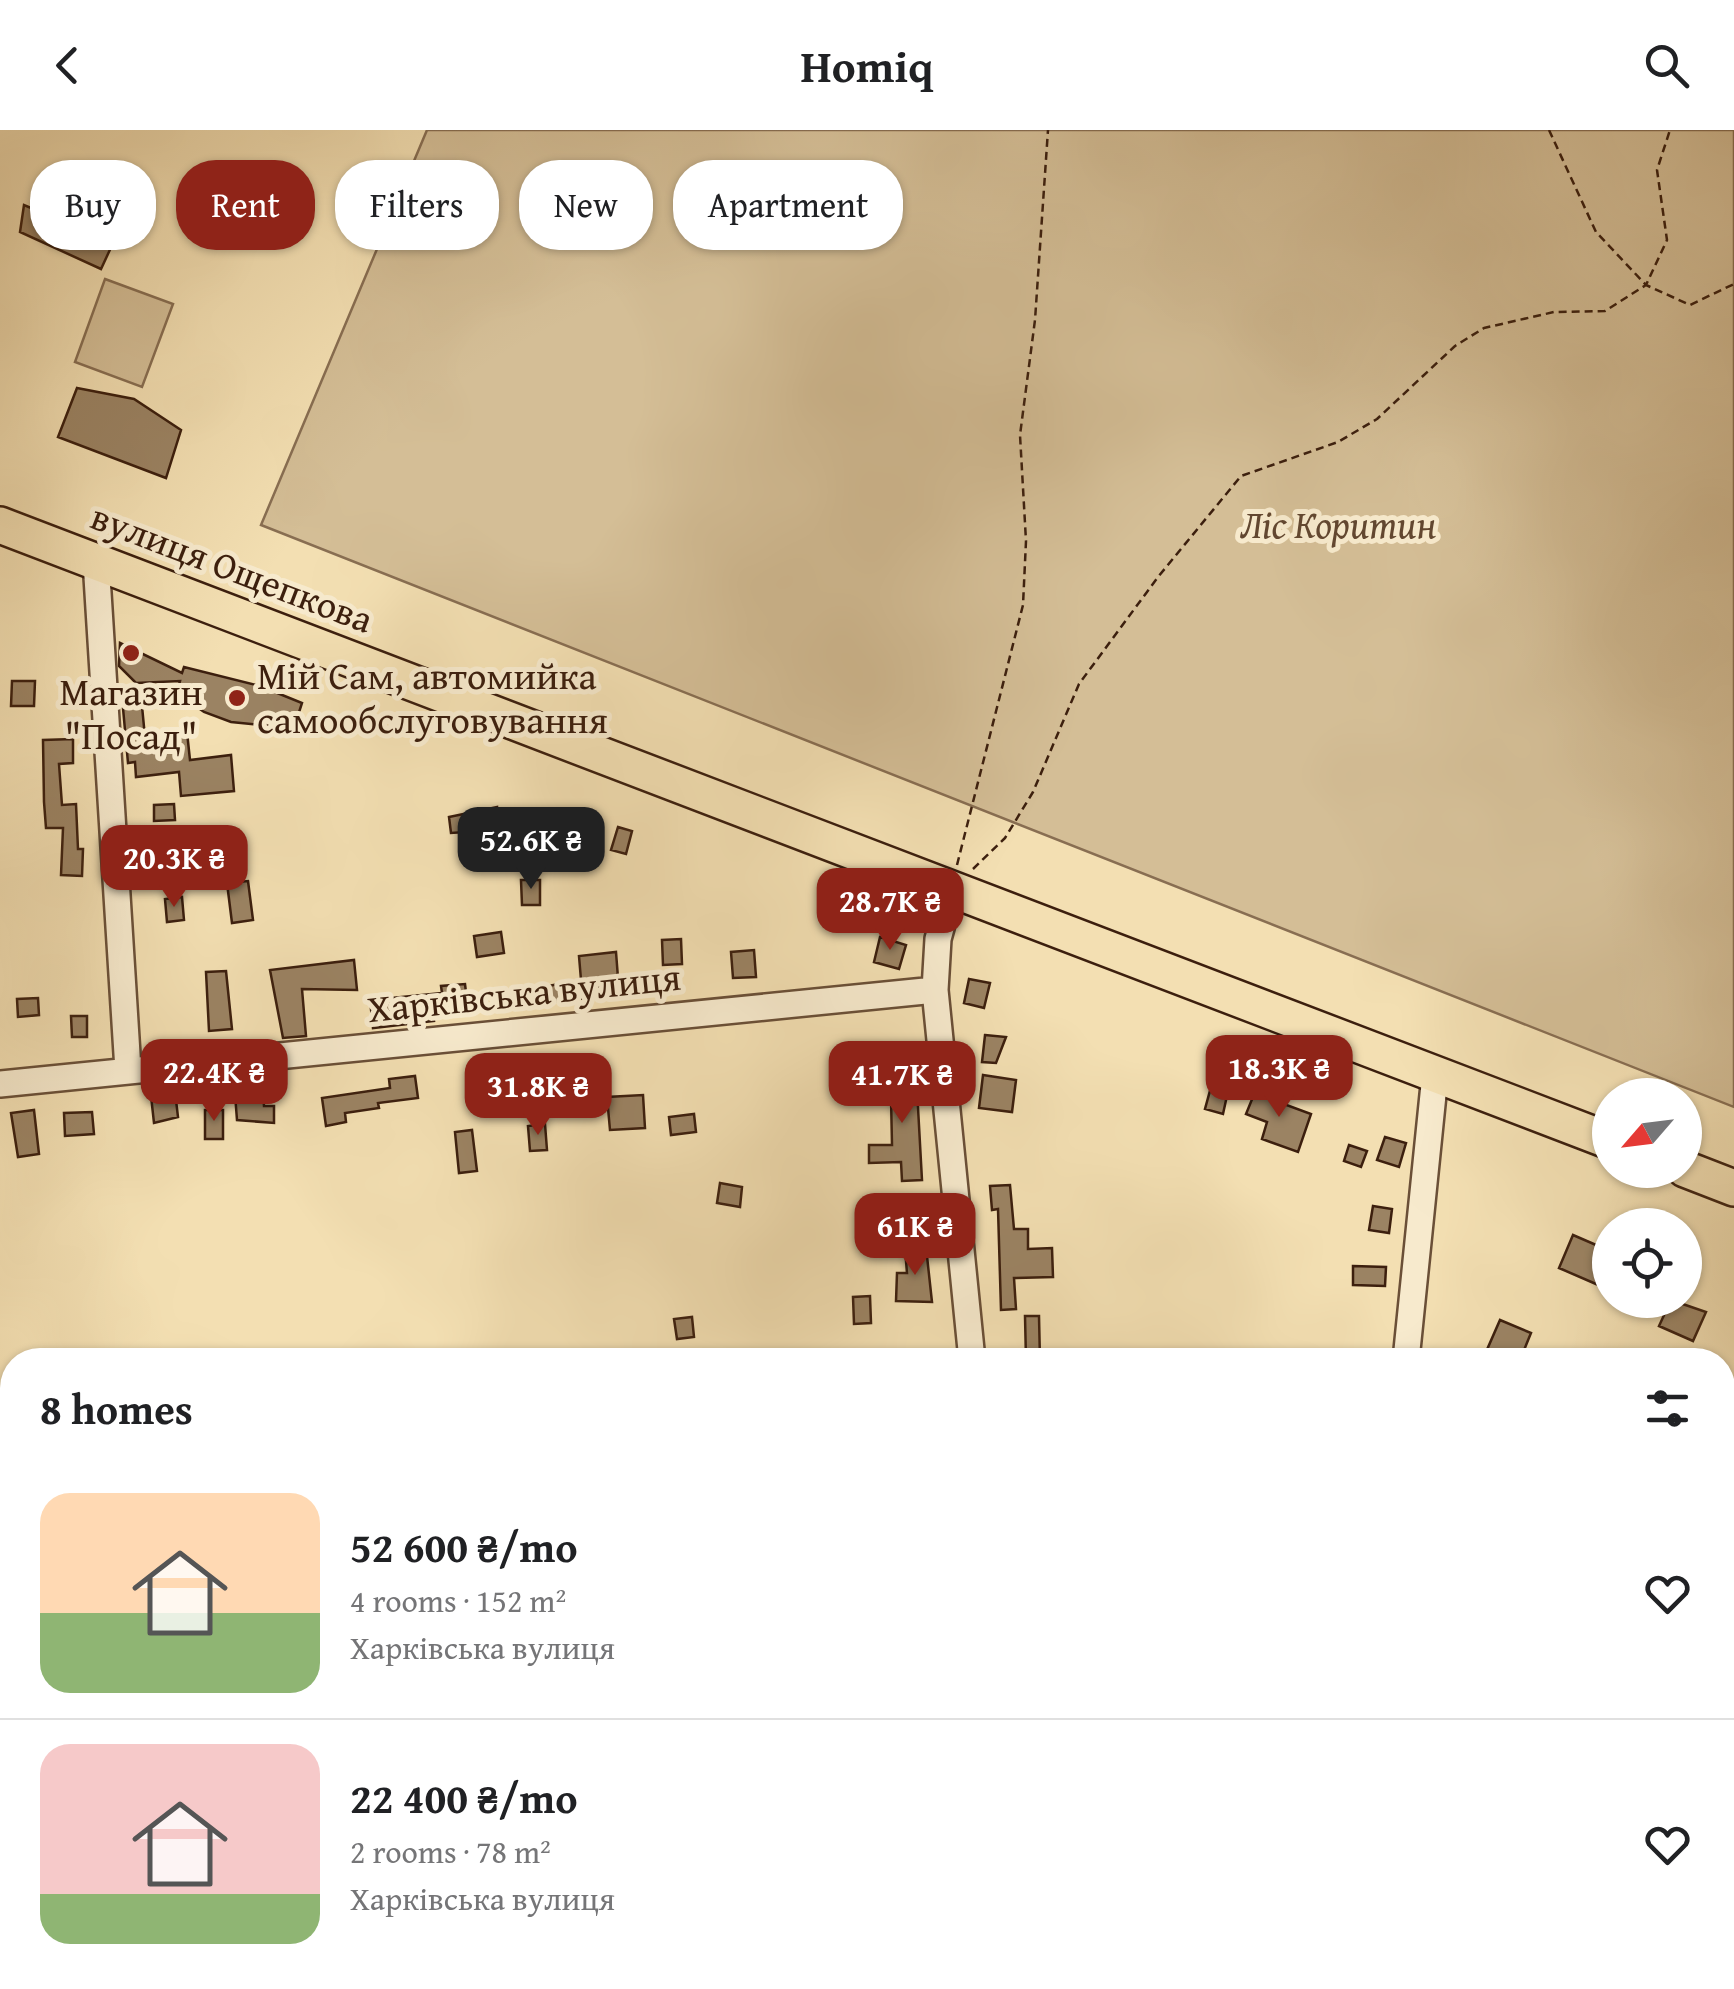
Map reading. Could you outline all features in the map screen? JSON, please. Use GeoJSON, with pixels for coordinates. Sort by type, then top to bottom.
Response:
{"type":"FeatureCollection","features":[{"type":"Feature","properties":{"kind":"highway","name":"вулиця Ощепкова"},"geometry":{"type":"LineString","coordinates":[[0,525],[1592,1134]]}},
{"type":"Feature","properties":{"kind":"highway"},"geometry":{"type":"LineString","coordinates":[[1702,1176],[1734,1188]]}},
{"type":"Feature","properties":{"kind":"street"},"geometry":{"type":"LineString","coordinates":[[96,562],[128,1070]]}},
{"type":"Feature","properties":{"kind":"street"},"geometry":{"type":"LineString","coordinates":[[951,891],[938,939],[936,990],[971,1348]]}},
{"type":"Feature","properties":{"kind":"street","name":"Харківська вулиця"},"geometry":{"type":"LineString","coordinates":[[0,1084],[936,990]]}},
{"type":"Feature","properties":{"kind":"street"},"geometry":{"type":"LineString","coordinates":[[1407,1348],[1436,1074]]}},
{"type":"Feature","properties":{"kind":"path"},"geometry":{"type":"LineString","coordinates":[[951,891],[1022,605],[1026,541],[1020,436],[1035,320],[1048,130]]}},
{"type":"Feature","properties":{"kind":"path"},"geometry":{"type":"LineString","coordinates":[[1549,130],[1596,232],[1646,284],[1690,305],[1734,284]]}},
{"type":"Feature","properties":{"kind":"path"},"geometry":{"type":"LineString","coordinates":[[951,891],[1005,838],[1033,792],[1079,684],[1158,577],[1241,476],[1338,442],[1377,419],[1455,346],[1484,328],[1554,312],[1605,310],[1646,284],[1667,240],[1657,170],[1670,130]]}},
{"type":"Feature","properties":{"kind":"green space","name":"Ліс Коритин"},"geometry":{"type":"Polygon","coordinates":[[[427,130],[1734,130],[1734,1107],[1702,1094],[1702,1078],[1661,1078],[261,525],[377,250],[499,250],[499,160],[414,160],[427,130]]]}},
{"type":"Feature","properties":{"kind":"green space"},"geometry":{"type":"Polygon","coordinates":[[[105,279],[173,304],[142,387],[75,362],[105,279]]]}},
{"type":"Feature","properties":{"kind":"building"},"geometry":{"type":"Polygon","coordinates":[[[24,205],[30,208],[30,237],[20,232],[24,205]]]}},
{"type":"Feature","properties":{"kind":"building"},"geometry":{"type":"Polygon","coordinates":[[[59,250],[110,250],[101,269],[59,250]]]}},
{"type":"Feature","properties":{"kind":"building"},"geometry":{"type":"Polygon","coordinates":[[[77,388],[134,399],[181,430],[166,478],[58,437],[77,388]]]}},
{"type":"Feature","properties":{"kind":"building","name":"Мій Сам, автомийка самообслуговування"},"geometry":{"type":"Polygon","coordinates":[[[120,643],[182,673],[184,667],[260,686],[302,703],[294,728],[231,722],[204,712],[177,693],[180,681],[136,683],[119,666],[120,643]]]}},
{"type":"Feature","properties":{"kind":"building"},"geometry":{"type":"Polygon","coordinates":[[[12,681],[35,681],[34,706],[11,706],[12,681]]]}},
{"type":"Feature","properties":{"kind":"building"},"geometry":{"type":"Polygon","coordinates":[[[142,706],[145,737],[187,732],[190,760],[231,755],[234,791],[181,796],[179,772],[136,777],[135,762],[128,763],[123,708],[142,706]]]}},
{"type":"Feature","properties":{"kind":"building"},"geometry":{"type":"Polygon","coordinates":[[[73,739],[73,763],[59,764],[62,805],[76,804],[78,849],[83,849],[82,876],[61,875],[63,828],[46,828],[44,802],[43,740],[73,739]]]}},
{"type":"Feature","properties":{"kind":"building"},"geometry":{"type":"Polygon","coordinates":[[[174,804],[175,820],[154,821],[154,805],[174,804]]]}},
{"type":"Feature","properties":{"kind":"building"},"geometry":{"type":"Polygon","coordinates":[[[497,807],[497,830],[451,833],[449,817],[497,807]]]}},
{"type":"Feature","properties":{"kind":"building"},"geometry":{"type":"Polygon","coordinates":[[[618,827],[632,831],[626,854],[611,850],[618,827]]]}},
{"type":"Feature","properties":{"kind":"building"},"geometry":{"type":"Polygon","coordinates":[[[521,880],[540,880],[540,905],[522,905],[521,880]]]}},
{"type":"Feature","properties":{"kind":"building"},"geometry":{"type":"Polygon","coordinates":[[[248,881],[253,920],[232,923],[227,883],[248,881]]]}},
{"type":"Feature","properties":{"kind":"building"},"geometry":{"type":"Polygon","coordinates":[[[182,897],[184,920],[167,922],[165,899],[182,897]]]}},
{"type":"Feature","properties":{"kind":"building"},"geometry":{"type":"Polygon","coordinates":[[[501,932],[504,953],[477,957],[474,936],[501,932]]]}},
{"type":"Feature","properties":{"kind":"building"},"geometry":{"type":"Polygon","coordinates":[[[880,937],[906,945],[899,969],[874,962],[880,937]]]}},
{"type":"Feature","properties":{"kind":"building"},"geometry":{"type":"Polygon","coordinates":[[[681,939],[682,964],[663,965],[662,940],[681,939]]]}},
{"type":"Feature","properties":{"kind":"building"},"geometry":{"type":"Polygon","coordinates":[[[754,950],[756,977],[733,978],[731,952],[754,950]]]}},
{"type":"Feature","properties":{"kind":"building"},"geometry":{"type":"Polygon","coordinates":[[[616,952],[618,978],[599,980],[600,997],[540,1003],[537,988],[581,980],[579,956],[616,952]]]}},
{"type":"Feature","properties":{"kind":"building"},"geometry":{"type":"Polygon","coordinates":[[[354,960],[357,990],[302,989],[306,1036],[283,1038],[270,970],[354,960]]]}},
{"type":"Feature","properties":{"kind":"building"},"geometry":{"type":"Polygon","coordinates":[[[226,971],[232,1029],[209,1031],[206,972],[226,971]]]}},
{"type":"Feature","properties":{"kind":"building"},"geometry":{"type":"Polygon","coordinates":[[[969,979],[990,983],[984,1008],[964,1003],[969,979]]]}},
{"type":"Feature","properties":{"kind":"building"},"geometry":{"type":"Polygon","coordinates":[[[465,984],[467,1001],[460,1002],[461,1010],[433,1013],[434,1021],[373,1028],[370,1000],[442,993],[441,986],[465,984]]]}},
{"type":"Feature","properties":{"kind":"building"},"geometry":{"type":"Polygon","coordinates":[[[38,998],[39,1015],[18,1017],[17,999],[38,998]]]}},
{"type":"Feature","properties":{"kind":"building"},"geometry":{"type":"Polygon","coordinates":[[[71,1016],[87,1016],[87,1037],[72,1037],[71,1016]]]}},
{"type":"Feature","properties":{"kind":"building"},"geometry":{"type":"Polygon","coordinates":[[[985,1035],[1006,1037],[996,1063],[982,1062],[985,1035]]]}},
{"type":"Feature","properties":{"kind":"building"},"geometry":{"type":"Polygon","coordinates":[[[490,1066],[495,1094],[478,1097],[474,1068],[490,1066]]]}},
{"type":"Feature","properties":{"kind":"building"},"geometry":{"type":"Polygon","coordinates":[[[916,1071],[922,1180],[902,1181],[901,1162],[869,1163],[869,1145],[892,1145],[891,1098],[884,1098],[882,1073],[916,1071]]]}},
{"type":"Feature","properties":{"kind":"building"},"geometry":{"type":"Polygon","coordinates":[[[983,1075],[1016,1080],[1012,1112],[979,1108],[983,1075]]]}},
{"type":"Feature","properties":{"kind":"building"},"geometry":{"type":"Polygon","coordinates":[[[415,1076],[418,1098],[378,1103],[379,1108],[345,1113],[346,1122],[326,1126],[322,1098],[390,1088],[389,1079],[415,1076]]]}},
{"type":"Feature","properties":{"kind":"building"},"geometry":{"type":"Polygon","coordinates":[[[1211,1087],[1228,1091],[1223,1114],[1205,1109],[1211,1087]]]}},
{"type":"Feature","properties":{"kind":"building"},"geometry":{"type":"Polygon","coordinates":[[[1257,1087],[1283,1097],[1281,1103],[1311,1114],[1298,1152],[1262,1139],[1267,1122],[1246,1114],[1257,1087]]]}},
{"type":"Feature","properties":{"kind":"building"},"geometry":{"type":"Polygon","coordinates":[[[263,1092],[264,1106],[274,1106],[274,1123],[237,1120],[235,1094],[263,1092]]]}},
{"type":"Feature","properties":{"kind":"building"},"geometry":{"type":"Polygon","coordinates":[[[169,1095],[170,1101],[176,1100],[178,1117],[154,1123],[151,1096],[169,1095]]]}},
{"type":"Feature","properties":{"kind":"building"},"geometry":{"type":"Polygon","coordinates":[[[643,1095],[645,1128],[610,1130],[607,1097],[643,1095]]]}},
{"type":"Feature","properties":{"kind":"building"},"geometry":{"type":"Polygon","coordinates":[[[34,1110],[39,1154],[18,1157],[11,1113],[34,1110]]]}},
{"type":"Feature","properties":{"kind":"building"},"geometry":{"type":"Polygon","coordinates":[[[205,1110],[223,1110],[223,1139],[205,1139],[205,1110]]]}},
{"type":"Feature","properties":{"kind":"building"},"geometry":{"type":"Polygon","coordinates":[[[92,1112],[94,1134],[65,1136],[64,1113],[92,1112]]]}},
{"type":"Feature","properties":{"kind":"building"},"geometry":{"type":"Polygon","coordinates":[[[694,1114],[696,1132],[671,1135],[669,1117],[694,1114]]]}},
{"type":"Feature","properties":{"kind":"building"},"geometry":{"type":"Polygon","coordinates":[[[545,1124],[547,1150],[530,1151],[528,1126],[545,1124]]]}},
{"type":"Feature","properties":{"kind":"building"},"geometry":{"type":"Polygon","coordinates":[[[472,1130],[477,1171],[459,1173],[455,1132],[472,1130]]]}},
{"type":"Feature","properties":{"kind":"building"},"geometry":{"type":"Polygon","coordinates":[[[1385,1137],[1406,1143],[1399,1167],[1377,1160],[1385,1137]]]}},
{"type":"Feature","properties":{"kind":"building"},"geometry":{"type":"Polygon","coordinates":[[[1349,1145],[1367,1151],[1361,1167],[1344,1161],[1349,1145]]]}},
{"type":"Feature","properties":{"kind":"building"},"geometry":{"type":"Polygon","coordinates":[[[720,1183],[742,1187],[740,1207],[717,1203],[720,1183]]]}},
{"type":"Feature","properties":{"kind":"building"},"geometry":{"type":"Polygon","coordinates":[[[1010,1185],[1014,1229],[1028,1229],[1028,1249],[1052,1248],[1053,1277],[1014,1278],[1016,1309],[1001,1310],[998,1209],[992,1210],[990,1186],[1010,1185]]]}},
{"type":"Feature","properties":{"kind":"building"},"geometry":{"type":"Polygon","coordinates":[[[1373,1206],[1392,1209],[1389,1233],[1369,1230],[1373,1206]]]}},
{"type":"Feature","properties":{"kind":"building"},"geometry":{"type":"Polygon","coordinates":[[[1573,1235],[1592,1243],[1592,1282],[1559,1268],[1573,1235]]]}},
{"type":"Feature","properties":{"kind":"building"},"geometry":{"type":"Polygon","coordinates":[[[926,1247],[932,1302],[896,1301],[897,1273],[907,1273],[905,1249],[926,1247]]]}},
{"type":"Feature","properties":{"kind":"building"},"geometry":{"type":"Polygon","coordinates":[[[1353,1266],[1386,1267],[1385,1286],[1353,1285],[1353,1266]]]}},
{"type":"Feature","properties":{"kind":"building"},"geometry":{"type":"Polygon","coordinates":[[[870,1296],[871,1323],[854,1324],[853,1297],[870,1296]]]}},
{"type":"Feature","properties":{"kind":"building"},"geometry":{"type":"Polygon","coordinates":[[[1702,1311],[1706,1312],[1693,1341],[1659,1326],[1663,1318],[1702,1318],[1702,1311]]]}},
{"type":"Feature","properties":{"kind":"building"},"geometry":{"type":"Polygon","coordinates":[[[1025,1316],[1039,1316],[1040,1348],[1026,1348],[1025,1316]]]}},
{"type":"Feature","properties":{"kind":"building"},"geometry":{"type":"Polygon","coordinates":[[[692,1317],[694,1337],[677,1339],[674,1319],[692,1317]]]}},
{"type":"Feature","properties":{"kind":"building"},"geometry":{"type":"Polygon","coordinates":[[[1500,1320],[1531,1333],[1525,1348],[1488,1348],[1500,1320]]]}},
{"type":"Feature","properties":{"kind":"place","name":"Магазин \"Посад\""},"geometry":{"type":"Point","coordinates":[131,653]}},
{"type":"Feature","properties":{"kind":"place","name":"Мій Сам, автомийка самообслуговування"},"geometry":{"type":"Point","coordinates":[237,698]}}]}
